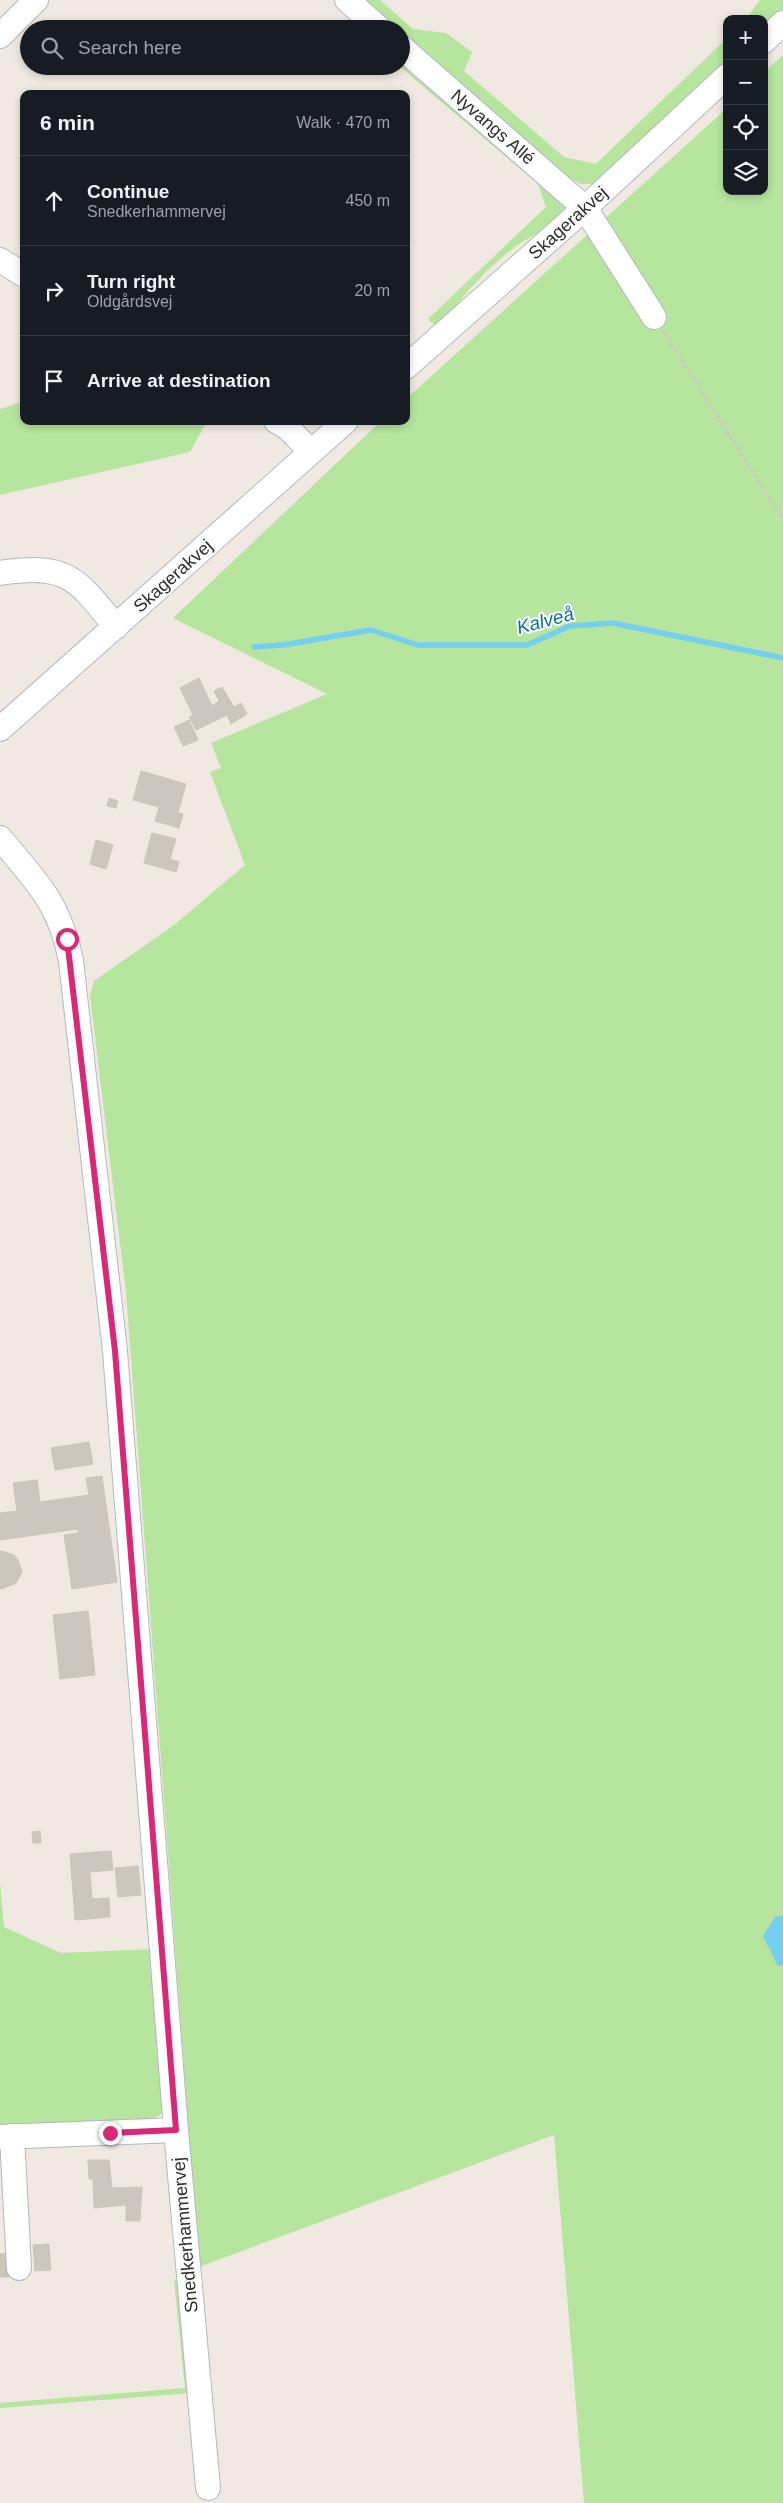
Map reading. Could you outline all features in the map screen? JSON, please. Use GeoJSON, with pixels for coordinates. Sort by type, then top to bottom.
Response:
{"type":"FeatureCollection","features":[{"type":"Feature","properties":{"kind":"street"},"geometry":{"type":"LineString","coordinates":[[0,36],[36,0]]}},
{"type":"Feature","properties":{"kind":"street"},"geometry":{"type":"LineString","coordinates":[[347,0],[370,20]]}},
{"type":"Feature","properties":{"kind":"street"},"geometry":{"type":"LineString","coordinates":[[768,37],[783,23]]}},
{"type":"Feature","properties":{"kind":"street","name":"Nyvangs Allé"},"geometry":{"type":"LineString","coordinates":[[410,55],[585,208],[654,318]]}},
{"type":"Feature","properties":{"kind":"street","name":"Skagerakvej"},"geometry":{"type":"LineString","coordinates":[[410,363],[585,208],[723,80]]}},
{"type":"Feature","properties":{"kind":"street"},"geometry":{"type":"LineString","coordinates":[[0,260],[20,272]]}},
{"type":"Feature","properties":{"kind":"street"},"geometry":{"type":"LineString","coordinates":[[283,425],[311,452]]}},
{"type":"Feature","properties":{"kind":"street","name":"Skagerakvej"},"geometry":{"type":"LineString","coordinates":[[0,729],[341,425]]}},
{"type":"Feature","properties":{"kind":"street"},"geometry":{"type":"LineString","coordinates":[[0,573],[34,570],[54,572],[72,578],[86,590],[116,627]]}},
{"type":"Feature","properties":{"kind":"street","name":"Snedkerhammervej"},"geometry":{"type":"LineString","coordinates":[[0,838],[46,892],[54,905],[67,939],[71,961],[116,1360],[176,2130],[208,2488]]}},
{"type":"Feature","properties":{"kind":"street"},"geometry":{"type":"LineString","coordinates":[[19,2268],[6,2136],[176,2130]]}},
{"type":"Feature","properties":{"kind":"path"},"geometry":{"type":"LineString","coordinates":[[654,318],[783,520]]}},
{"type":"Feature","properties":{"kind":"green space"},"geometry":{"type":"Polygon","coordinates":[[[359,0],[380,0],[403,20],[382,20],[359,0]]]}},
{"type":"Feature","properties":{"kind":"green space"},"geometry":{"type":"Polygon","coordinates":[[[760,0],[783,0],[783,9],[768,22],[768,15],[749,15],[760,0]]]}},
{"type":"Feature","properties":{"kind":"green space"},"geometry":{"type":"Polygon","coordinates":[[[410,26],[413,29],[446,33],[472,52],[464,71],[564,157],[596,164],[723,42],[723,65],[593,184],[581,184],[557,171],[410,45],[410,26]]]}},
{"type":"Feature","properties":{"kind":"green space"},"geometry":{"type":"Polygon","coordinates":[[[783,55],[783,2503],[584,2503],[554,2135],[199,2267],[126,1292],[90,996],[94,981],[174,925],[245,865],[210,772],[221,768],[211,743],[327,694],[173,618],[377,425],[410,425],[410,395],[723,112],[723,195],[768,195],[768,68],[783,55]]]}},
{"type":"Feature","properties":{"kind":"green space"},"geometry":{"type":"Polygon","coordinates":[[[410,64],[565,201],[566,212],[548,227],[515,247],[493,265],[464,296],[438,329],[428,319],[546,207],[538,184],[410,75],[410,64]]]}},
{"type":"Feature","properties":{"kind":"green space"},"geometry":{"type":"Polygon","coordinates":[[[20,402],[20,425],[205,425],[190,452],[0,495],[0,409],[20,402]]]}},
{"type":"Feature","properties":{"kind":"green space"},"geometry":{"type":"Polygon","coordinates":[[[0,1883],[4,1927],[61,1953],[153,1949],[166,2106],[160,2115],[153,2119],[0,2128],[0,1883]]]}},
{"type":"Feature","properties":{"kind":"green space"},"geometry":{"type":"Polygon","coordinates":[[[174,2280],[183,2280],[191,2393],[0,2408],[0,2403],[185,2388],[174,2280]]]}},
{"type":"Feature","properties":{"kind":"water"},"geometry":{"type":"Polygon","coordinates":[[[783,1915],[783,1965],[778,1966],[763,1936],[775,1917],[783,1915]]]}},
{"type":"Feature","properties":{"kind":"building"},"geometry":{"type":"Polygon","coordinates":[[[199,678],[212,706],[219,701],[214,691],[222,687],[234,707],[241,703],[247,714],[231,724],[227,715],[196,730],[189,717],[193,715],[180,688],[199,678]]]}},
{"type":"Feature","properties":{"kind":"building"},"geometry":{"type":"Polygon","coordinates":[[[189,720],[198,740],[183,746],[174,727],[189,720]]]}},
{"type":"Feature","properties":{"kind":"building"},"geometry":{"type":"Polygon","coordinates":[[[141,771],[186,784],[178,813],[183,814],[179,828],[155,821],[159,807],[133,800],[141,771]]]}},
{"type":"Feature","properties":{"kind":"building"},"geometry":{"type":"Polygon","coordinates":[[[109,798],[118,801],[116,808],[107,806],[109,798]]]}},
{"type":"Feature","properties":{"kind":"building"},"geometry":{"type":"Polygon","coordinates":[[[152,833],[176,839],[170,859],[179,862],[176,872],[144,863],[152,833]]]}},
{"type":"Feature","properties":{"kind":"building"},"geometry":{"type":"Polygon","coordinates":[[[96,840],[113,845],[106,869],[90,864],[96,840]]]}},
{"type":"Feature","properties":{"kind":"building"},"geometry":{"type":"Polygon","coordinates":[[[89,1442],[93,1464],[55,1470],[51,1448],[89,1442]]]}},
{"type":"Feature","properties":{"kind":"building"},"geometry":{"type":"Polygon","coordinates":[[[102,1476],[117,1582],[72,1589],[64,1535],[78,1533],[78,1529],[0,1540],[0,1513],[17,1511],[13,1483],[37,1480],[40,1502],[89,1495],[86,1478],[102,1476]]]}},
{"type":"Feature","properties":{"kind":"building"},"geometry":{"type":"Polygon","coordinates":[[[0,1552],[14,1555],[22,1572],[16,1583],[2,1589],[0,1588],[0,1552]]]}},
{"type":"Feature","properties":{"kind":"building"},"geometry":{"type":"Polygon","coordinates":[[[88,1611],[95,1675],[60,1679],[53,1615],[88,1611]]]}},
{"type":"Feature","properties":{"kind":"building"},"geometry":{"type":"Polygon","coordinates":[[[40,1831],[41,1843],[33,1843],[32,1832],[40,1831]]]}},
{"type":"Feature","properties":{"kind":"building"},"geometry":{"type":"Polygon","coordinates":[[[111,1851],[113,1870],[90,1872],[92,1899],[109,1898],[110,1917],[75,1920],[70,1854],[111,1851]]]}},
{"type":"Feature","properties":{"kind":"building"},"geometry":{"type":"Polygon","coordinates":[[[138,1866],[141,1895],[118,1897],[115,1868],[138,1866]]]}},
{"type":"Feature","properties":{"kind":"building"},"geometry":{"type":"Polygon","coordinates":[[[88,2160],[109,2160],[112,2188],[142,2187],[140,2221],[126,2221],[126,2205],[94,2208],[93,2179],[89,2179],[88,2160]]]}},
{"type":"Feature","properties":{"kind":"building"},"geometry":{"type":"Polygon","coordinates":[[[49,2244],[51,2270],[35,2271],[33,2245],[49,2244]]]}},
{"type":"Feature","properties":{"kind":"building"},"geometry":{"type":"Polygon","coordinates":[[[7,2253],[9,2277],[0,2277],[0,2254],[7,2253]]]}},
{"type":"Feature","properties":{"kind":"waterway","name":"Kalveå"},"geometry":{"type":"LineString","coordinates":[[254,647],[283,645],[371,630],[418,645],[527,645],[570,626],[613,623],[783,658]]}},
{"type":"Feature","properties":{"kind":"route"},"geometry":{"type":"LineString","coordinates":[[67,939],[115,1351],[176,2130],[110,2133]]}}]}
